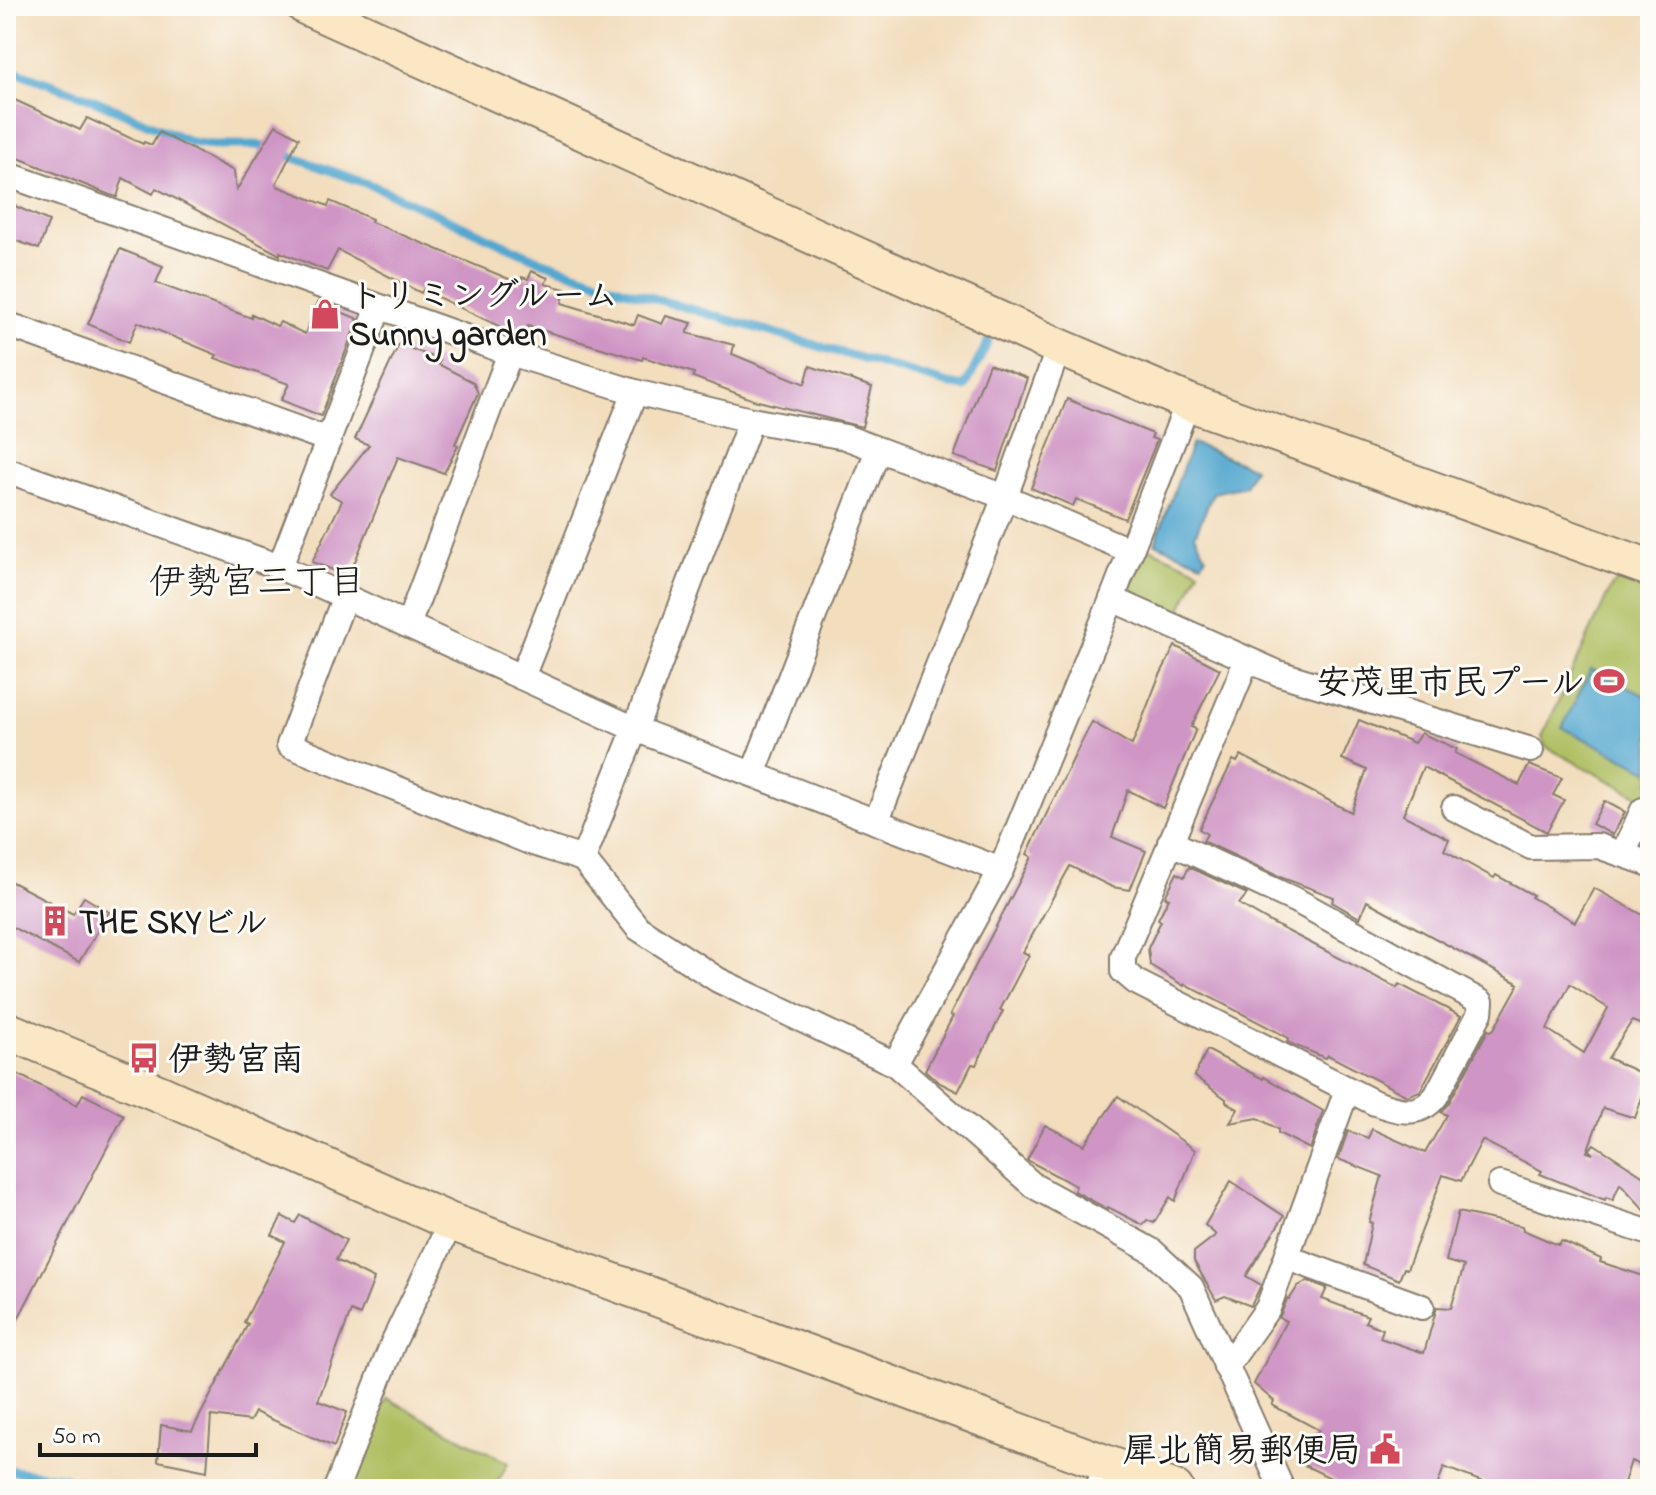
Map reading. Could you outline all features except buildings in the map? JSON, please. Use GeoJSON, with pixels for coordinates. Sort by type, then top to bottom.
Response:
{"type":"FeatureCollection","features":[{"type":"Feature","properties":{"kind":"street"},"geometry":{"type":"LineString","coordinates":[[305,6],[1059,347],[1188,402],[1650,568]]}},
{"type":"Feature","properties":{"kind":"street"},"geometry":{"type":"LineString","coordinates":[[6,174],[510,353],[635,392],[751,420],[845,437],[1005,497],[1131,551]]}},
{"type":"Feature","properties":{"kind":"street"},"geometry":{"type":"LineString","coordinates":[[280,567],[379,307]]}},
{"type":"Feature","properties":{"kind":"street"},"geometry":{"type":"LineString","coordinates":[[6,324],[329,440]]}},
{"type":"Feature","properties":{"kind":"street"},"geometry":{"type":"LineString","coordinates":[[876,822],[1005,497],[1059,347]]}},
{"type":"Feature","properties":{"kind":"street"},"geometry":{"type":"LineString","coordinates":[[408,625],[510,353]]}},
{"type":"Feature","properties":{"kind":"street"},"geometry":{"type":"LineString","coordinates":[[522,677],[635,392]]}},
{"type":"Feature","properties":{"kind":"street"},"geometry":{"type":"LineString","coordinates":[[895,1064],[1001,870],[1112,599],[1188,402]]}},
{"type":"Feature","properties":{"kind":"street"},"geometry":{"type":"LineString","coordinates":[[583,859],[751,420]]}},
{"type":"Feature","properties":{"kind":"street"},"geometry":{"type":"LineString","coordinates":[[753,774],[878,450]]}},
{"type":"Feature","properties":{"kind":"street"},"geometry":{"type":"LineString","coordinates":[[6,470],[280,567],[635,729],[1001,870]]}},
{"type":"Feature","properties":{"kind":"street"},"geometry":{"type":"LineString","coordinates":[[345,596],[289,745],[530,842],[583,859],[638,928],[718,980],[895,1064],[1034,1186],[1152,1251],[1191,1287],[1282,1489]]}},
{"type":"Feature","properties":{"kind":"street"},"geometry":{"type":"LineString","coordinates":[[1112,599],[1278,673],[1531,750]]}},
{"type":"Feature","properties":{"kind":"street"},"geometry":{"type":"LineString","coordinates":[[1170,842],[1299,902],[1481,1002],[1480,1013],[1428,1106],[1406,1113],[1347,1090],[1136,982],[1123,971],[1123,957],[1170,842],[1245,660]]}},
{"type":"Feature","properties":{"kind":"street"},"geometry":{"type":"LineString","coordinates":[[1454,808],[1531,847],[1598,846],[1650,864]]}},
{"type":"Feature","properties":{"kind":"street"},"geometry":{"type":"LineString","coordinates":[[1623,854],[1643,810]]}},
{"type":"Feature","properties":{"kind":"street"},"geometry":{"type":"LineString","coordinates":[[6,1030],[163,1095],[451,1222],[742,1331],[1104,1476],[1175,1489]]}},
{"type":"Feature","properties":{"kind":"street"},"geometry":{"type":"LineString","coordinates":[[1226,1367],[1268,1308],[1347,1090]]}},
{"type":"Feature","properties":{"kind":"street"},"geometry":{"type":"LineString","coordinates":[[1500,1184],[1650,1233]]}},
{"type":"Feature","properties":{"kind":"street"},"geometry":{"type":"LineString","coordinates":[[336,1489],[393,1343],[451,1222]]}},
{"type":"Feature","properties":{"kind":"street"},"geometry":{"type":"LineString","coordinates":[[1288,1258],[1422,1307]]}},
{"type":"Feature","properties":{"kind":"green space"},"geometry":{"type":"Polygon","coordinates":[[[1147,547],[1199,570],[1178,616],[1137,598],[1130,587],[1147,547]]]}},
{"type":"Feature","properties":{"kind":"green space","name":"安茂里市民プール"},"geometry":{"type":"Polygon","coordinates":[[[1625,575],[1650,584],[1650,802],[1546,747],[1542,737],[1611,587],[1625,575]]]}},
{"type":"Feature","properties":{"kind":"green space"},"geometry":{"type":"Polygon","coordinates":[[[386,1398],[508,1463],[494,1489],[351,1489],[386,1398]]]}},
{"type":"Feature","properties":{"kind":"water"},"geometry":{"type":"Polygon","coordinates":[[[1192,443],[1254,468],[1245,486],[1213,493],[1195,535],[1206,556],[1202,563],[1155,543],[1192,443]]]}},
{"type":"Feature","properties":{"kind":"water"},"geometry":{"type":"Polygon","coordinates":[[[1591,669],[1650,698],[1650,771],[1562,728],[1591,669]]]}},
{"type":"Feature","properties":{"kind":"waterway"},"geometry":{"type":"LineString","coordinates":[[6,68],[87,97],[191,142],[258,145],[374,186],[543,262],[622,289],[949,384],[965,387],[988,342]]}},
{"type":"Feature","properties":{"kind":"waterway"},"geometry":{"type":"LineString","coordinates":[[6,1470],[65,1478],[59,1489]]}},
{"type":"Feature","properties":{"kind":"place","name":"トリミングルーム Sunny garden"},"geometry":{"type":"Point","coordinates":[325,314]}},
{"type":"Feature","properties":{"kind":"place","name":"安茂里市民プール"},"geometry":{"type":"Point","coordinates":[1609,681]}},
{"type":"Feature","properties":{"kind":"place","name":"THE SKYビル"},"geometry":{"type":"Point","coordinates":[55,921]}},
{"type":"Feature","properties":{"kind":"place","name":"伊勢宮南"},"geometry":{"type":"Point","coordinates":[144,1058]}},
{"type":"Feature","properties":{"kind":"place","name":"犀北簡易郵便局"},"geometry":{"type":"Point","coordinates":[1385,1449]}},
{"type":"Feature","properties":{"kind":"district","name":"伊勢宮三丁目"},"geometry":{"type":"Point","coordinates":[257,580]}}]}
